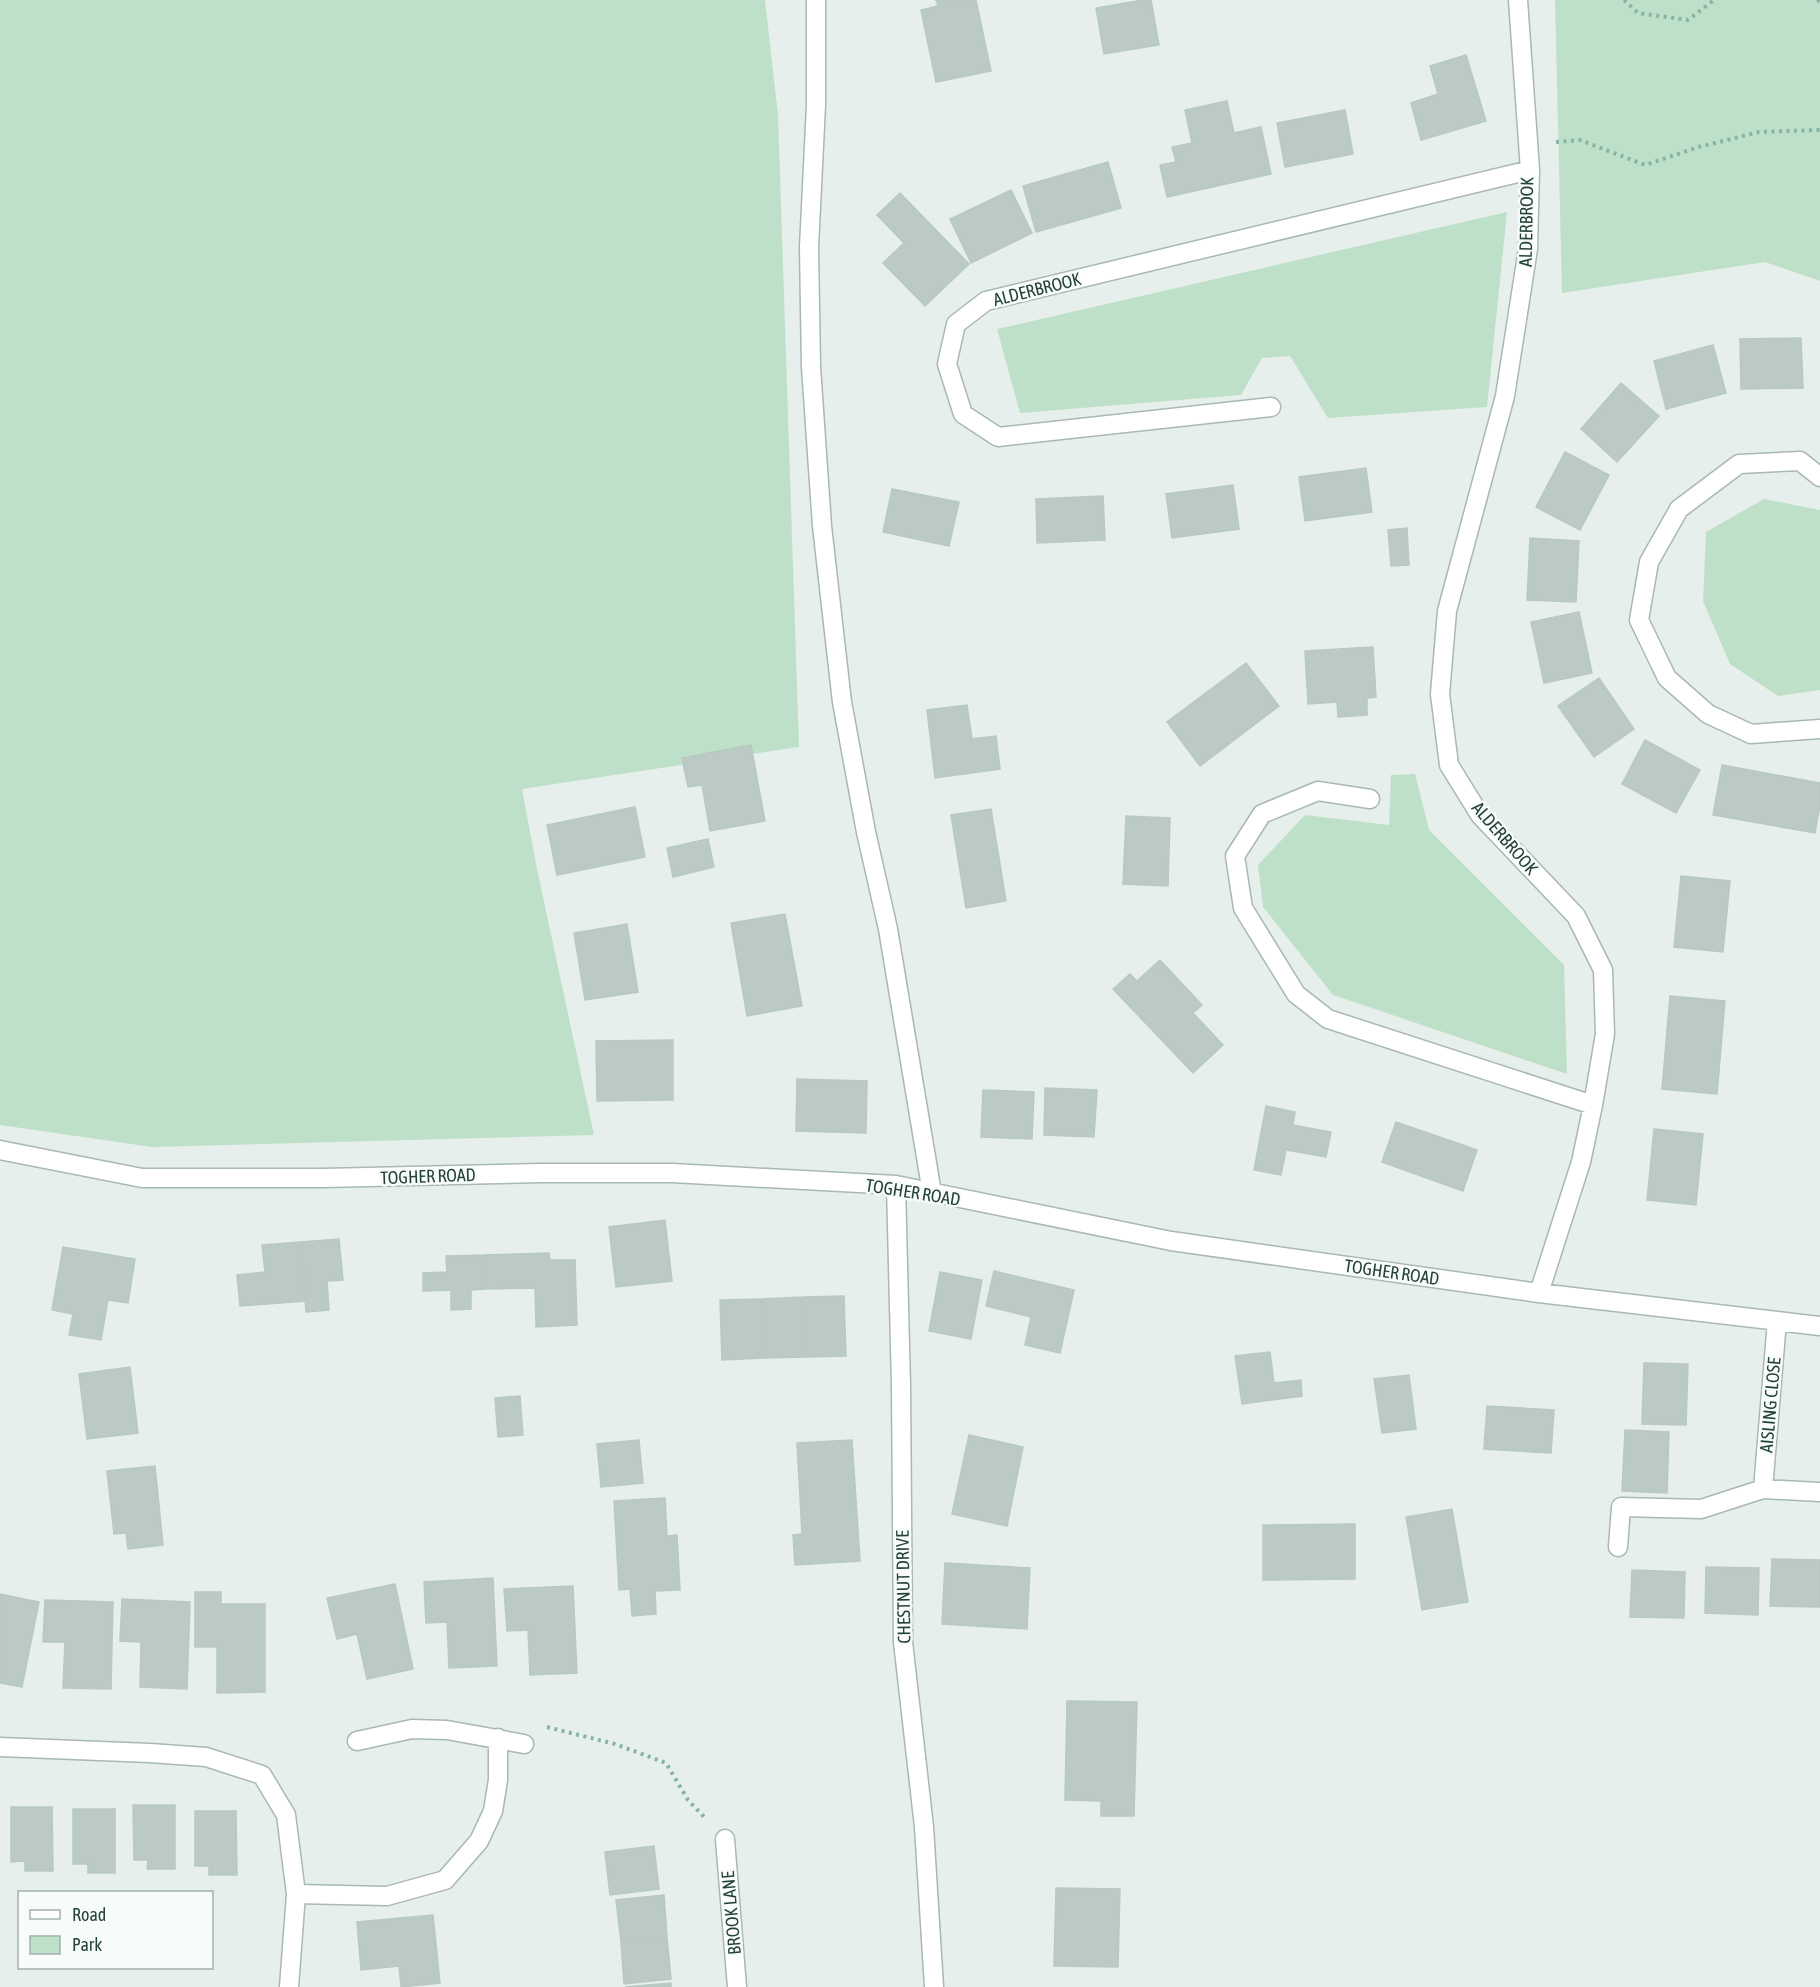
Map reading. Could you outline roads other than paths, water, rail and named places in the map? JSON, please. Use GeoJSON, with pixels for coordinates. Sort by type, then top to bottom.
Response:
{"type":"FeatureCollection","features":[{"type":"Feature","properties":{"kind":"street"},"geometry":{"type":"LineString","coordinates":[[816,0],[816,105],[809,247],[810,356],[822,526],[842,702],[866,832],[888,929],[932,1193]]}},
{"type":"Feature","properties":{"kind":"street"},"geometry":{"type":"LineString","coordinates":[[1518,0],[1530,170]]}},
{"type":"Feature","properties":{"kind":"street","name":"ALDERBROOK"},"geometry":{"type":"LineString","coordinates":[[1270,408],[998,437],[963,414],[947,364],[956,324],[986,301],[1530,170],[1528,249],[1504,396],[1447,611],[1440,694],[1449,765],[1480,815],[1576,916],[1603,970],[1605,1034],[1593,1105],[1581,1162],[1539,1293]]}},
{"type":"Feature","properties":{"kind":"street"},"geometry":{"type":"LineString","coordinates":[[1820,477],[1800,461],[1739,464],[1679,509],[1649,562],[1639,620],[1667,678],[1708,714],[1751,734],[1820,729]]}},
{"type":"Feature","properties":{"kind":"street"},"geometry":{"type":"LineString","coordinates":[[1370,799],[1318,791],[1262,814],[1235,856],[1243,908],[1296,994],[1328,1019],[1593,1105]]}},
{"type":"Feature","properties":{"kind":"street","name":"TOGHER ROAD"},"geometry":{"type":"LineString","coordinates":[[0,1150],[142,1178],[672,1173],[896,1185],[1171,1240],[1539,1293],[1820,1326]]}},
{"type":"Feature","properties":{"kind":"street","name":"CHESTNUT DRIVE"},"geometry":{"type":"LineString","coordinates":[[896,1185],[901,1386],[903,1642],[924,1827],[934,1987]]}},
{"type":"Feature","properties":{"kind":"street","name":"AISLING CLOSE"},"geometry":{"type":"LineString","coordinates":[[1763,1489],[1777,1322]]}},
{"type":"Feature","properties":{"kind":"street"},"geometry":{"type":"LineString","coordinates":[[1618,1547],[1621,1507],[1701,1509],[1763,1489],[1820,1492]]}},
{"type":"Feature","properties":{"kind":"street"},"geometry":{"type":"LineString","coordinates":[[357,1741],[412,1729],[447,1730],[524,1744]]}},
{"type":"Feature","properties":{"kind":"street"},"geometry":{"type":"LineString","coordinates":[[296,1894],[387,1896],[445,1880],[479,1841],[494,1811],[498,1780],[498,1738]]}},
{"type":"Feature","properties":{"kind":"street"},"geometry":{"type":"LineString","coordinates":[[0,1747],[206,1757],[262,1775],[286,1815],[296,1894],[289,1987]]}},
{"type":"Feature","properties":{"kind":"street","name":"BROOK LANE"},"geometry":{"type":"LineString","coordinates":[[725,1839],[737,1987]]}}]}
